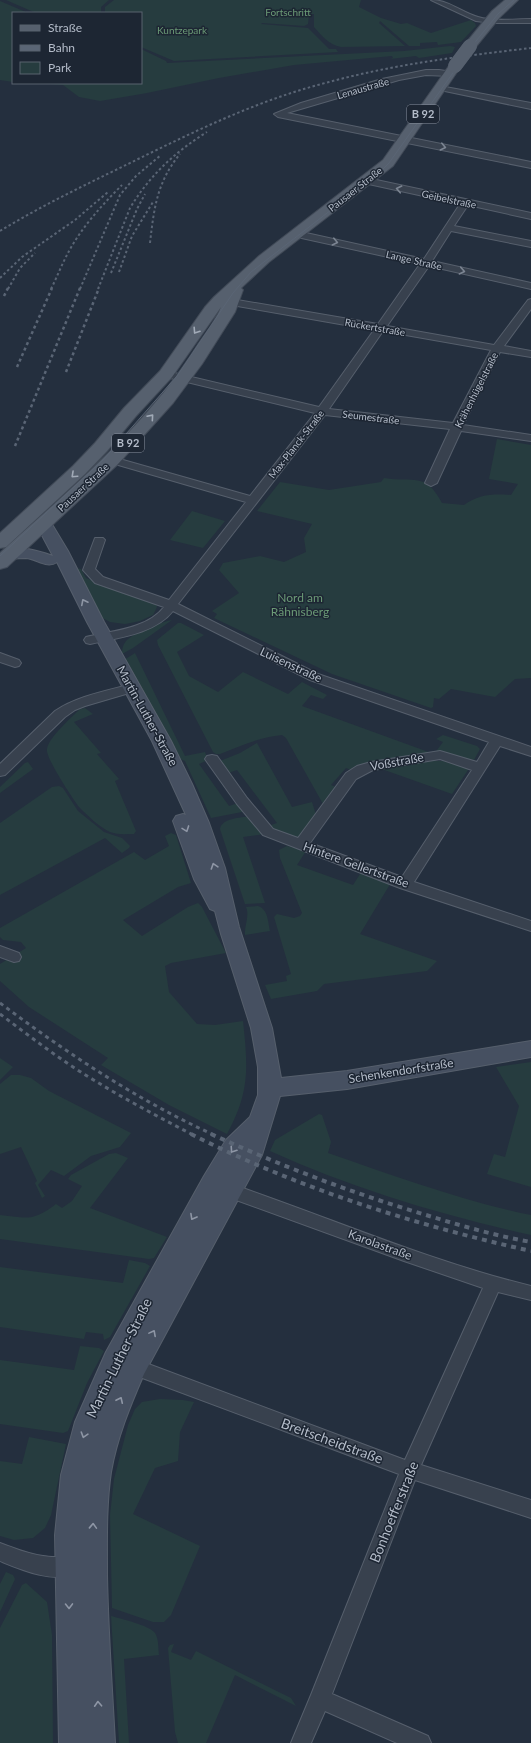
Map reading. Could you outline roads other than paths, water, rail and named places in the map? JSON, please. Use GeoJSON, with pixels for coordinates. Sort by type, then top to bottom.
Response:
{"type":"FeatureCollection","features":[{"type":"Feature","properties":{"kind":"main road","name":"Pausaer Straße"},"geometry":{"type":"LineString","coordinates":[[37,523],[130,412],[166,374],[184,350],[210,310],[225,301],[237,285],[264,259],[367,181],[388,163],[470,46],[490,21],[512,0]]}},
{"type":"Feature","properties":{"kind":"main road","name":"Pausaer Straße"},"geometry":{"type":"LineString","coordinates":[[4,553],[112,460],[184,378],[227,312],[225,301]]}},
{"type":"Feature","properties":{"kind":"main road","name":"Martin-Luther-Straße"},"geometry":{"type":"LineString","coordinates":[[37,523],[50,560],[97,638]]}},
{"type":"Feature","properties":{"kind":"main road","name":"Martin-Luther-Straße"},"geometry":{"type":"LineString","coordinates":[[37,523],[126,690],[147,741],[185,824],[211,896],[226,918],[262,1032],[270,1088],[267,1104],[259,1123],[256,1142],[251,1155],[222,1187],[125,1364],[117,1406],[106,1438],[98,1473],[94,1507],[80,1566],[74,1743]]}},
{"type":"Feature","properties":{"kind":"main road"},"geometry":{"type":"LineString","coordinates":[[4,553],[29,553],[50,560]]}},
{"type":"Feature","properties":{"kind":"main road","name":"Schenkendorfstraße"},"geometry":{"type":"LineString","coordinates":[[270,1088],[347,1080],[531,1049]]}},
{"type":"Feature","properties":{"kind":"main road","name":"Martin-Luther-Straße"},"geometry":{"type":"LineString","coordinates":[[80,1566],[100,1743]]}},
{"type":"Feature","properties":{"kind":"street"},"geometry":{"type":"LineString","coordinates":[[435,0],[476,18],[490,21],[531,21]]}},
{"type":"Feature","properties":{"kind":"street","name":"Lenaustraße"},"geometry":{"type":"LineString","coordinates":[[405,138],[278,114],[311,102],[382,82],[426,73],[452,70]]}},
{"type":"Feature","properties":{"kind":"street"},"geometry":{"type":"LineString","coordinates":[[440,88],[531,106]]}},
{"type":"Feature","properties":{"kind":"street"},"geometry":{"type":"LineString","coordinates":[[405,138],[531,164]]}},
{"type":"Feature","properties":{"kind":"street","name":"Geibelstraße"},"geometry":{"type":"LineString","coordinates":[[367,181],[531,216]]}},
{"type":"Feature","properties":{"kind":"street","name":"Max-Planck-Straße"},"geometry":{"type":"LineString","coordinates":[[97,638],[143,626],[157,620],[164,614],[322,411],[426,263],[465,203]]}},
{"type":"Feature","properties":{"kind":"street"},"geometry":{"type":"LineString","coordinates":[[449,228],[531,244]]}},
{"type":"Feature","properties":{"kind":"street","name":"Lange Straße"},"geometry":{"type":"LineString","coordinates":[[297,234],[531,286]]}},
{"type":"Feature","properties":{"kind":"street","name":"Rückertstraße"},"geometry":{"type":"LineString","coordinates":[[225,301],[531,354]]}},
{"type":"Feature","properties":{"kind":"street","name":"Krähenhügelstraße"},"geometry":{"type":"LineString","coordinates":[[430,483],[497,348],[531,302]]}},
{"type":"Feature","properties":{"kind":"street","name":"Seumestraße"},"geometry":{"type":"LineString","coordinates":[[166,374],[322,411],[457,427],[531,438]]}},
{"type":"Feature","properties":{"kind":"street"},"geometry":{"type":"LineString","coordinates":[[112,460],[253,500]]}},
{"type":"Feature","properties":{"kind":"street","name":"Luisenstraße"},"geometry":{"type":"LineString","coordinates":[[99,540],[89,570],[95,578],[160,600],[314,677],[531,752]]}},
{"type":"Feature","properties":{"kind":"street"},"geometry":{"type":"LineString","coordinates":[[0,657],[15,663]]}},
{"type":"Feature","properties":{"kind":"street"},"geometry":{"type":"LineString","coordinates":[[0,772],[60,714],[70,707],[126,690]]}},
{"type":"Feature","properties":{"kind":"street"},"geometry":{"type":"LineString","coordinates":[[405,884],[497,741]]}},
{"type":"Feature","properties":{"kind":"street","name":"Voßstraße"},"geometry":{"type":"LineString","coordinates":[[301,845],[351,776],[362,769],[388,762],[440,755],[480,768]]}},
{"type":"Feature","properties":{"kind":"street","name":"Hintere Gellertstraße"},"geometry":{"type":"LineString","coordinates":[[212,759],[242,801],[268,832],[405,884],[531,926]]}},
{"type":"Feature","properties":{"kind":"street"},"geometry":{"type":"LineString","coordinates":[[0,951],[14,957]]}},
{"type":"Feature","properties":{"kind":"street","name":"Karolastraße"},"geometry":{"type":"LineString","coordinates":[[222,1187],[366,1240],[493,1284],[531,1293]]}},
{"type":"Feature","properties":{"kind":"street","name":"Bonhoefferstraße"},"geometry":{"type":"LineString","coordinates":[[301,1743],[320,1699],[410,1470],[493,1284]]}},
{"type":"Feature","properties":{"kind":"street","name":"Breitscheidstraße"},"geometry":{"type":"LineString","coordinates":[[125,1364],[410,1470],[531,1509]]}},
{"type":"Feature","properties":{"kind":"street"},"geometry":{"type":"LineString","coordinates":[[0,1552],[29,1562],[58,1567],[80,1566]]}},
{"type":"Feature","properties":{"kind":"street"},"geometry":{"type":"LineString","coordinates":[[320,1699],[421,1743]]}},
{"type":"Feature","properties":{"kind":"tram line"},"geometry":{"type":"LineString","coordinates":[[0,556],[104,459],[177,376],[233,293],[251,272],[380,172],[389,163],[472,46],[498,14],[514,0]]}},
{"type":"Feature","properties":{"kind":"railway"},"geometry":{"type":"LineString","coordinates":[[0,231],[63,196],[177,140],[251,107],[303,89],[404,65],[531,48]]}},
{"type":"Feature","properties":{"kind":"railway"},"geometry":{"type":"LineString","coordinates":[[98,289],[130,208],[138,196],[164,165],[184,148],[207,132]]}},
{"type":"Feature","properties":{"kind":"railway"},"geometry":{"type":"LineString","coordinates":[[150,243],[155,207],[161,185],[172,164],[180,154]]}},
{"type":"Feature","properties":{"kind":"railway"},"geometry":{"type":"LineString","coordinates":[[80,289],[120,195],[136,176],[161,155]]}},
{"type":"Feature","properties":{"kind":"railway"},"geometry":{"type":"LineString","coordinates":[[51,289],[66,257],[79,235],[122,185]]}},
{"type":"Feature","properties":{"kind":"railway"},"geometry":{"type":"LineString","coordinates":[[0,278],[22,257],[75,220],[108,192]]}},
{"type":"Feature","properties":{"kind":"railway"},"geometry":{"type":"LineString","coordinates":[[111,273],[137,209],[145,194]]}},
{"type":"Feature","properties":{"kind":"railway"},"geometry":{"type":"LineString","coordinates":[[119,272],[132,236],[153,202]]}},
{"type":"Feature","properties":{"kind":"railway"},"geometry":{"type":"LineString","coordinates":[[8,289],[20,268],[35,253]]}},
{"type":"Feature","properties":{"kind":"railway"},"geometry":{"type":"LineString","coordinates":[[4,296],[8,288]]}},
{"type":"Feature","properties":{"kind":"railway"},"geometry":{"type":"LineString","coordinates":[[17,367],[52,288]]}},
{"type":"Feature","properties":{"kind":"railway"},"geometry":{"type":"LineString","coordinates":[[15,446],[80,288]]}},
{"type":"Feature","properties":{"kind":"railway"},"geometry":{"type":"LineString","coordinates":[[66,372],[99,288]]}},
{"type":"Feature","properties":{"kind":"railway"},"geometry":{"type":"LineString","coordinates":[[0,1003],[103,1075],[158,1107],[214,1135]]}},
{"type":"Feature","properties":{"kind":"railway"},"geometry":{"type":"LineString","coordinates":[[0,1014],[48,1050],[84,1074],[133,1103],[192,1135]]}},
{"type":"Feature","properties":{"kind":"railway"},"geometry":{"type":"LineString","coordinates":[[211,1134],[286,1166],[362,1194],[472,1228],[531,1242]]}},
{"type":"Feature","properties":{"kind":"railway"},"geometry":{"type":"LineString","coordinates":[[192,1135],[273,1171],[357,1203],[400,1217],[487,1241],[531,1251]]}},
{"type":"Feature","properties":{"kind":"park label","name":"Fortschritt"},"geometry":{"type":"Point","coordinates":[288,12]}},
{"type":"Feature","properties":{"kind":"park label","name":"Kuntzepark"},"geometry":{"type":"Point","coordinates":[182,30]}},
{"type":"Feature","properties":{"kind":"park label","name":"Nord am Rähnisberg"},"geometry":{"type":"Point","coordinates":[300,605]}}]}
